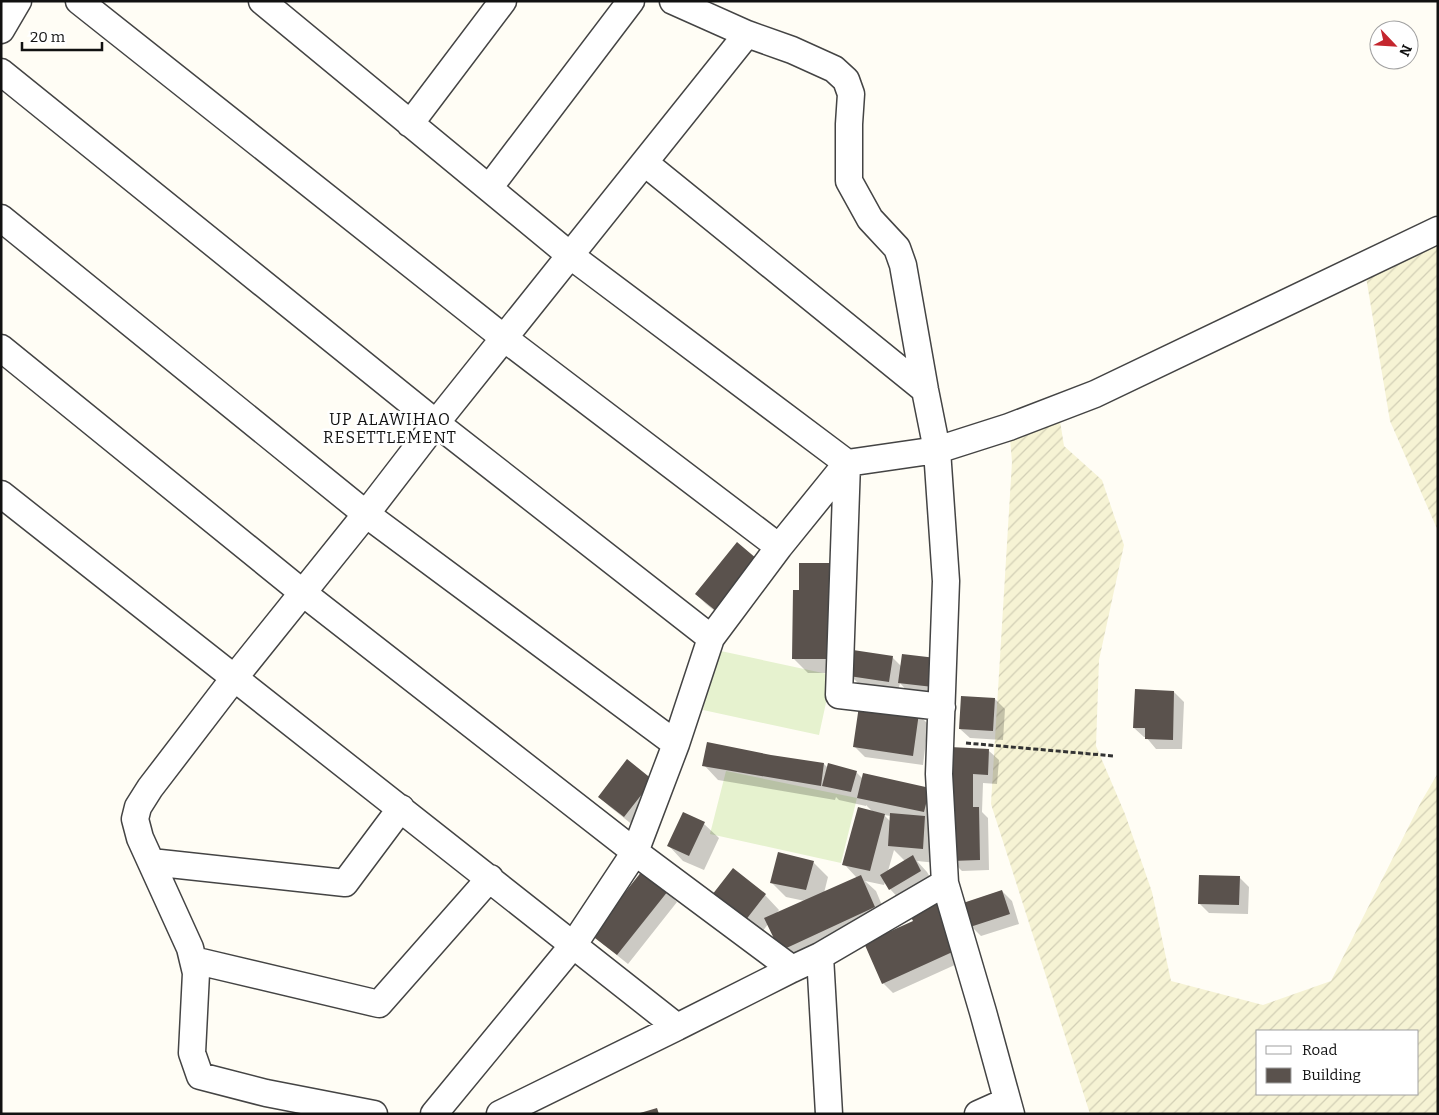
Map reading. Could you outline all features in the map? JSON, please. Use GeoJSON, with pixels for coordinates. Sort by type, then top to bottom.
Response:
{"type":"FeatureCollection","features":[{"type":"Feature","properties":{"kind":"street"},"geometry":{"type":"LineString","coordinates":[[1,30],[18,1]]}},
{"type":"Feature","properties":{"kind":"street"},"geometry":{"type":"LineString","coordinates":[[79,1],[504,338],[779,547]]}},
{"type":"Feature","properties":{"kind":"street"},"geometry":{"type":"LineString","coordinates":[[262,1],[570,256],[847,463]]}},
{"type":"Feature","properties":{"kind":"street"},"geometry":{"type":"LineString","coordinates":[[410,124],[502,1]]}},
{"type":"Feature","properties":{"kind":"street"},"geometry":{"type":"LineString","coordinates":[[489,188],[631,1]]}},
{"type":"Feature","properties":{"kind":"street"},"geometry":{"type":"LineString","coordinates":[[673,1],[747,34],[792,50],[834,69],[846,80],[851,94],[849,124],[850,181],[870,219],[897,248],[903,265],[937,450],[946,581],[939,774],[945,884],[1009,1107],[978,1114]]}},
{"type":"Feature","properties":{"kind":"street"},"geometry":{"type":"LineString","coordinates":[[374,1114],[266,1093],[200,1076],[192,1053],[196,973],[190,948],[140,838],[135,819],[138,807],[150,788],[235,677],[747,34]]}},
{"type":"Feature","properties":{"kind":"street"},"geometry":{"type":"LineString","coordinates":[[1,72],[436,423],[711,638]]}},
{"type":"Feature","properties":{"kind":"street"},"geometry":{"type":"LineString","coordinates":[[644,163],[925,390]]}},
{"type":"Feature","properties":{"kind":"street"},"geometry":{"type":"LineString","coordinates":[[1,218],[366,514],[676,744]]}},
{"type":"Feature","properties":{"kind":"street"},"geometry":{"type":"LineString","coordinates":[[434,1114],[574,944],[635,852],[676,744],[711,638],[779,547],[847,463],[937,450],[1009,427],[1095,394],[1438,230]]}},
{"type":"Feature","properties":{"kind":"street"},"geometry":{"type":"LineString","coordinates":[[1,348],[303,593],[635,852],[792,969]]}},
{"type":"Feature","properties":{"kind":"street"},"geometry":{"type":"LineString","coordinates":[[847,463],[839,695],[942,707]]}},
{"type":"Feature","properties":{"kind":"street"},"geometry":{"type":"LineString","coordinates":[[1,494],[677,1026]]}},
{"type":"Feature","properties":{"kind":"street"},"geometry":{"type":"LineString","coordinates":[[151,862],[345,883],[401,808]]}},
{"type":"Feature","properties":{"kind":"street"},"geometry":{"type":"LineString","coordinates":[[193,960],[379,1004],[490,878]]}},
{"type":"Feature","properties":{"kind":"street"},"geometry":{"type":"LineString","coordinates":[[500,1114],[820,956],[945,884]]}},
{"type":"Feature","properties":{"kind":"street"},"geometry":{"type":"LineString","coordinates":[[820,956],[830,1114]]}},
{"type":"Feature","properties":{"kind":"path"},"geometry":{"type":"LineString","coordinates":[[940,740],[1114,756]]}},
{"type":"Feature","properties":{"kind":"shaded area"},"geometry":{"type":"Polygon","coordinates":[[[1438,230],[1438,531],[1390,421],[1364,265],[1438,230]]]}},
{"type":"Feature","properties":{"kind":"shaded area"},"geometry":{"type":"Polygon","coordinates":[[[1058,408],[1064,446],[1102,480],[1124,545],[1099,660],[1096,746],[1125,814],[1152,892],[1171,981],[1263,1005],[1331,981],[1421,802],[1438,773],[1438,1114],[1090,1114],[991,804],[1012,462],[1009,427],[1058,408]]]}},
{"type":"Feature","properties":{"kind":"green space"},"geometry":{"type":"Polygon","coordinates":[[[716,650],[832,675],[819,735],[703,710],[716,650]]]}},
{"type":"Feature","properties":{"kind":"green space"},"geometry":{"type":"Polygon","coordinates":[[[726,771],[857,798],[841,863],[710,834],[726,771]]]}},
{"type":"Feature","properties":{"kind":"building"},"geometry":{"type":"Polygon","coordinates":[[[737,542],[757,559],[716,611],[695,594],[737,542]]]}},
{"type":"Feature","properties":{"kind":"building"},"geometry":{"type":"Polygon","coordinates":[[[799,563],[832,563],[831,659],[792,659],[793,590],[799,590],[799,563]]]}},
{"type":"Feature","properties":{"kind":"building"},"geometry":{"type":"Polygon","coordinates":[[[853,650],[893,656],[889,682],[849,676],[853,650]]]}},
{"type":"Feature","properties":{"kind":"building"},"geometry":{"type":"Polygon","coordinates":[[[902,654],[936,658],[933,687],[898,683],[902,654]]]}},
{"type":"Feature","properties":{"kind":"building"},"geometry":{"type":"Polygon","coordinates":[[[1135,689],[1174,691],[1173,740],[1145,739],[1145,728],[1133,728],[1135,689]]]}},
{"type":"Feature","properties":{"kind":"building"},"geometry":{"type":"Polygon","coordinates":[[[961,696],[995,698],[993,731],[959,729],[961,696]]]}},
{"type":"Feature","properties":{"kind":"building"},"geometry":{"type":"Polygon","coordinates":[[[859,706],[919,713],[913,756],[853,747],[859,706]]]}},
{"type":"Feature","properties":{"kind":"building"},"geometry":{"type":"Polygon","coordinates":[[[707,742],[824,763],[821,786],[702,766],[707,742]]]}},
{"type":"Feature","properties":{"kind":"building"},"geometry":{"type":"Polygon","coordinates":[[[950,747],[989,749],[988,775],[973,774],[973,807],[979,807],[980,860],[951,861],[950,747]]]}},
{"type":"Feature","properties":{"kind":"building"},"geometry":{"type":"Polygon","coordinates":[[[627,759],[653,780],[624,817],[598,797],[627,759]]]}},
{"type":"Feature","properties":{"kind":"building"},"geometry":{"type":"Polygon","coordinates":[[[828,763],[857,771],[851,792],[822,786],[828,763]]]}},
{"type":"Feature","properties":{"kind":"building"},"geometry":{"type":"Polygon","coordinates":[[[863,773],[930,788],[924,812],[857,798],[863,773]]]}},
{"type":"Feature","properties":{"kind":"building"},"geometry":{"type":"Polygon","coordinates":[[[858,807],[885,814],[870,871],[842,865],[858,807]]]}},
{"type":"Feature","properties":{"kind":"building"},"geometry":{"type":"Polygon","coordinates":[[[683,812],[705,822],[689,856],[667,846],[683,812]]]}},
{"type":"Feature","properties":{"kind":"building"},"geometry":{"type":"Polygon","coordinates":[[[890,813],[925,816],[923,849],[888,846],[890,813]]]}},
{"type":"Feature","properties":{"kind":"building"},"geometry":{"type":"Polygon","coordinates":[[[778,852],[814,861],[806,890],[770,883],[778,852]]]}},
{"type":"Feature","properties":{"kind":"building"},"geometry":{"type":"Polygon","coordinates":[[[913,855],[921,871],[889,890],[880,875],[913,855]]]}},
{"type":"Feature","properties":{"kind":"building"},"geometry":{"type":"Polygon","coordinates":[[[733,868],[766,894],[745,921],[712,895],[733,868]]]}},
{"type":"Feature","properties":{"kind":"building"},"geometry":{"type":"Polygon","coordinates":[[[642,871],[668,891],[617,955],[591,935],[642,871]]]}},
{"type":"Feature","properties":{"kind":"building"},"geometry":{"type":"Polygon","coordinates":[[[861,875],[875,907],[780,951],[764,918],[861,875]]]}},
{"type":"Feature","properties":{"kind":"building"},"geometry":{"type":"Polygon","coordinates":[[[1199,875],[1240,876],[1239,905],[1198,904],[1199,875]]]}},
{"type":"Feature","properties":{"kind":"building"},"geometry":{"type":"Polygon","coordinates":[[[1002,890],[1010,914],[970,927],[963,903],[1002,890]]]}},
{"type":"Feature","properties":{"kind":"building"},"geometry":{"type":"Polygon","coordinates":[[[938,902],[959,949],[882,984],[864,943],[913,921],[910,915],[938,902]]]}},
{"type":"Feature","properties":{"kind":"building"},"geometry":{"type":"Polygon","coordinates":[[[657,1108],[659,1114],[640,1114],[640,1113],[657,1108]]]}},
{"type":"Feature","properties":{"kind":"district","name":"UP ALAWIHAO RESETTLEMENT"},"geometry":{"type":"Point","coordinates":[390,428]}}]}
